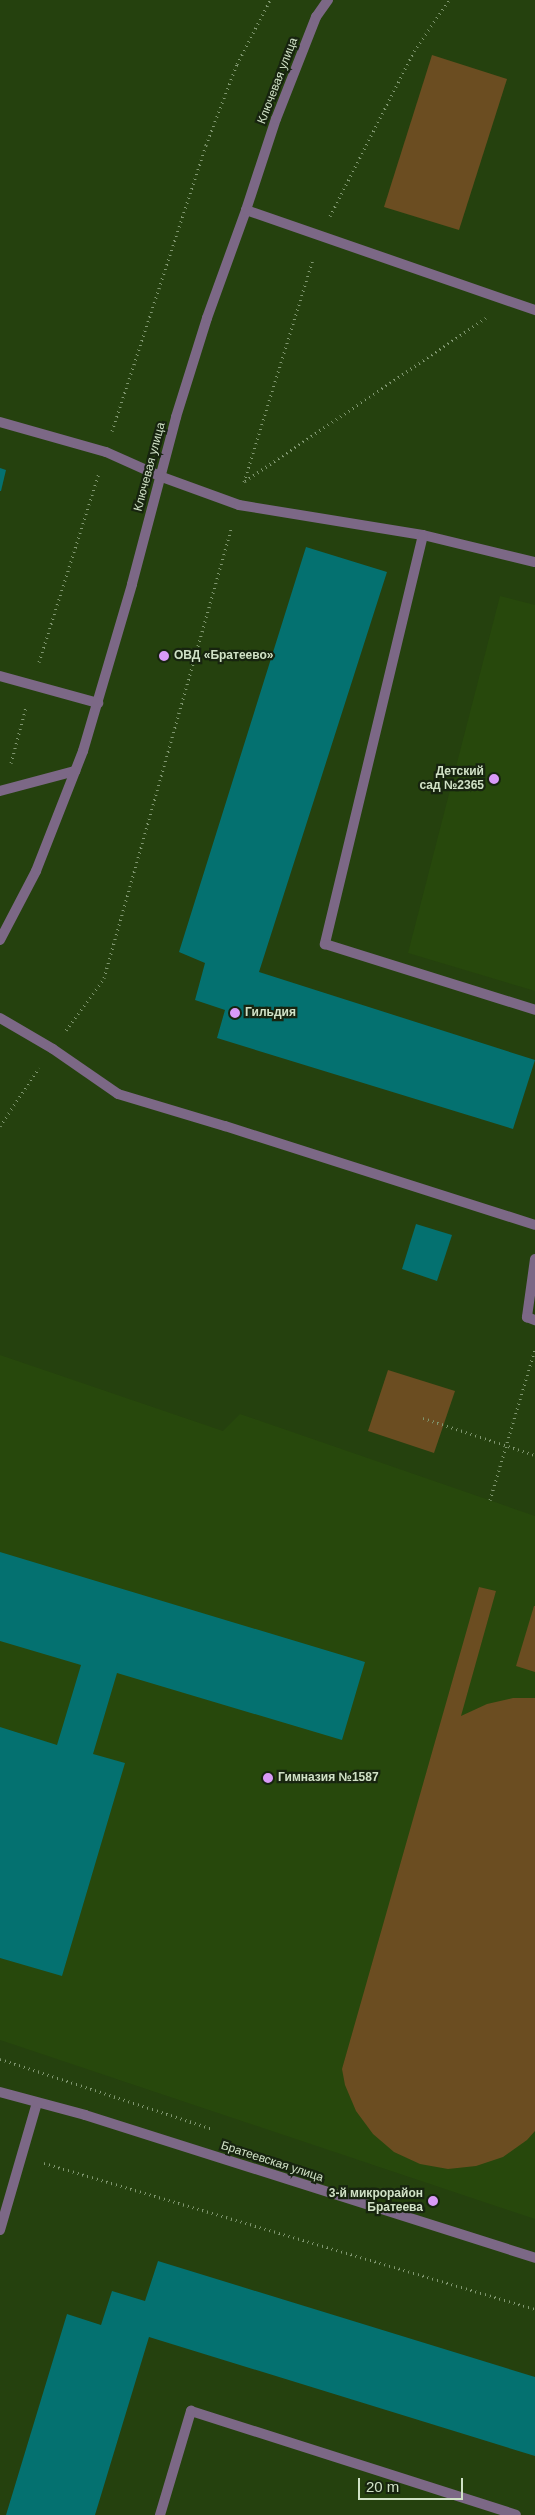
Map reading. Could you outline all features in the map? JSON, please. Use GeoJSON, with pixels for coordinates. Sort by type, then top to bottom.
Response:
{"type":"FeatureCollection","features":[{"type":"Feature","properties":{"kind":"street","name":"Ключевая улица"},"geometry":{"type":"LineString","coordinates":[[0,940],[36,871],[75,771],[98,703],[162,477],[176,417],[207,318],[276,119],[316,17],[328,0]]}},
{"type":"Feature","properties":{"kind":"street"},"geometry":{"type":"LineString","coordinates":[[246,210],[535,310]]}},
{"type":"Feature","properties":{"kind":"street"},"geometry":{"type":"LineString","coordinates":[[0,422],[106,452],[162,477],[239,504],[423,535],[535,562]]}},
{"type":"Feature","properties":{"kind":"street"},"geometry":{"type":"LineString","coordinates":[[423,535],[325,944],[535,1010]]}},
{"type":"Feature","properties":{"kind":"street"},"geometry":{"type":"LineString","coordinates":[[0,676],[98,703]]}},
{"type":"Feature","properties":{"kind":"street"},"geometry":{"type":"LineString","coordinates":[[3,790],[75,771]]}},
{"type":"Feature","properties":{"kind":"street"},"geometry":{"type":"LineString","coordinates":[[0,1018],[53,1049],[118,1094],[225,1126],[535,1226]]}},
{"type":"Feature","properties":{"kind":"street"},"geometry":{"type":"LineString","coordinates":[[535,1259],[527,1317],[535,1320]]}},
{"type":"Feature","properties":{"kind":"street","name":"Братеевская улица"},"geometry":{"type":"LineString","coordinates":[[0,2092],[85,2115],[535,2258]]}},
{"type":"Feature","properties":{"kind":"street"},"geometry":{"type":"LineString","coordinates":[[0,2230],[38,2103]]}},
{"type":"Feature","properties":{"kind":"street"},"geometry":{"type":"LineString","coordinates":[[160,2515],[192,2410],[516,2515]]}},
{"type":"Feature","properties":{"kind":"path"},"geometry":{"type":"LineString","coordinates":[[3,790],[18,732],[206,144],[237,64],[270,0]]}},
{"type":"Feature","properties":{"kind":"path"},"geometry":{"type":"LineString","coordinates":[[0,1126],[104,978],[244,481],[320,235],[414,51],[449,0]]}},
{"type":"Feature","properties":{"kind":"path"},"geometry":{"type":"LineString","coordinates":[[244,481],[510,301]]}},
{"type":"Feature","properties":{"kind":"path"},"geometry":{"type":"LineString","coordinates":[[490,1500],[535,1349]]}},
{"type":"Feature","properties":{"kind":"path"},"geometry":{"type":"LineString","coordinates":[[423,1418],[535,1455]]}},
{"type":"Feature","properties":{"kind":"path"},"geometry":{"type":"LineString","coordinates":[[21,2157],[535,2309]]}},
{"type":"Feature","properties":{"kind":"shaded area"},"geometry":{"type":"Polygon","coordinates":[[[432,55],[507,79],[459,230],[384,207],[432,55]]]}},
{"type":"Feature","properties":{"kind":"shaded area","name":"Детский сад №2365"},"geometry":{"type":"Polygon","coordinates":[[[500,596],[535,605],[535,991],[408,953],[500,596]]]}},
{"type":"Feature","properties":{"kind":"shaded area","name":"Гимназия №1587"},"geometry":{"type":"Polygon","coordinates":[[[0,1355],[223,1431],[240,1414],[535,1516],[535,2219],[0,2040],[0,1355]]]}},
{"type":"Feature","properties":{"kind":"shaded area"},"geometry":{"type":"Polygon","coordinates":[[[388,1370],[455,1391],[434,1453],[368,1431],[388,1370]]]}},
{"type":"Feature","properties":{"kind":"shaded area"},"geometry":{"type":"Polygon","coordinates":[[[479,1587],[496,1591],[461,1716],[487,1704],[513,1698],[535,1698],[535,2131],[527,2140],[503,2157],[476,2166],[448,2169],[420,2164],[394,2152],[373,2134],[356,2111],[345,2085],[342,2069],[479,1587]]]}},
{"type":"Feature","properties":{"kind":"shaded area"},"geometry":{"type":"Polygon","coordinates":[[[535,1606],[535,1672],[516,1666],[535,1606]]]}},
{"type":"Feature","properties":{"kind":"building"},"geometry":{"type":"Polygon","coordinates":[[[0,468],[6,470],[1,491],[0,491],[0,468]]]}},
{"type":"Feature","properties":{"kind":"building"},"geometry":{"type":"Polygon","coordinates":[[[306,547],[387,572],[259,972],[535,1060],[513,1129],[217,1038],[225,1010],[195,1000],[205,963],[179,952],[306,547]]]}},
{"type":"Feature","properties":{"kind":"building"},"geometry":{"type":"Polygon","coordinates":[[[416,1224],[452,1235],[437,1281],[402,1269],[416,1224]]]}},
{"type":"Feature","properties":{"kind":"building"},"geometry":{"type":"Polygon","coordinates":[[[0,1552],[365,1662],[342,1740],[117,1673],[93,1754],[125,1763],[62,1976],[0,1958],[0,1727],[57,1745],[81,1665],[0,1641],[0,1552]]]}},
{"type":"Feature","properties":{"kind":"building"},"geometry":{"type":"Polygon","coordinates":[[[158,2261],[535,2377],[535,2456],[149,2337],[95,2515],[6,2515],[67,2314],[101,2325],[112,2291],[145,2301],[158,2261]]]}},
{"type":"Feature","properties":{"kind":"place","name":"ОВД «Братеево»"},"geometry":{"type":"Point","coordinates":[164,656]}},
{"type":"Feature","properties":{"kind":"place","name":"Детский сад №2365"},"geometry":{"type":"Point","coordinates":[494,779]}},
{"type":"Feature","properties":{"kind":"place","name":"Гильдия"},"geometry":{"type":"Point","coordinates":[235,1013]}},
{"type":"Feature","properties":{"kind":"place","name":"Гимназия №1587"},"geometry":{"type":"Point","coordinates":[268,1778]}},
{"type":"Feature","properties":{"kind":"place","name":"3-й микрорайон Братеева"},"geometry":{"type":"Point","coordinates":[433,2201]}}]}
